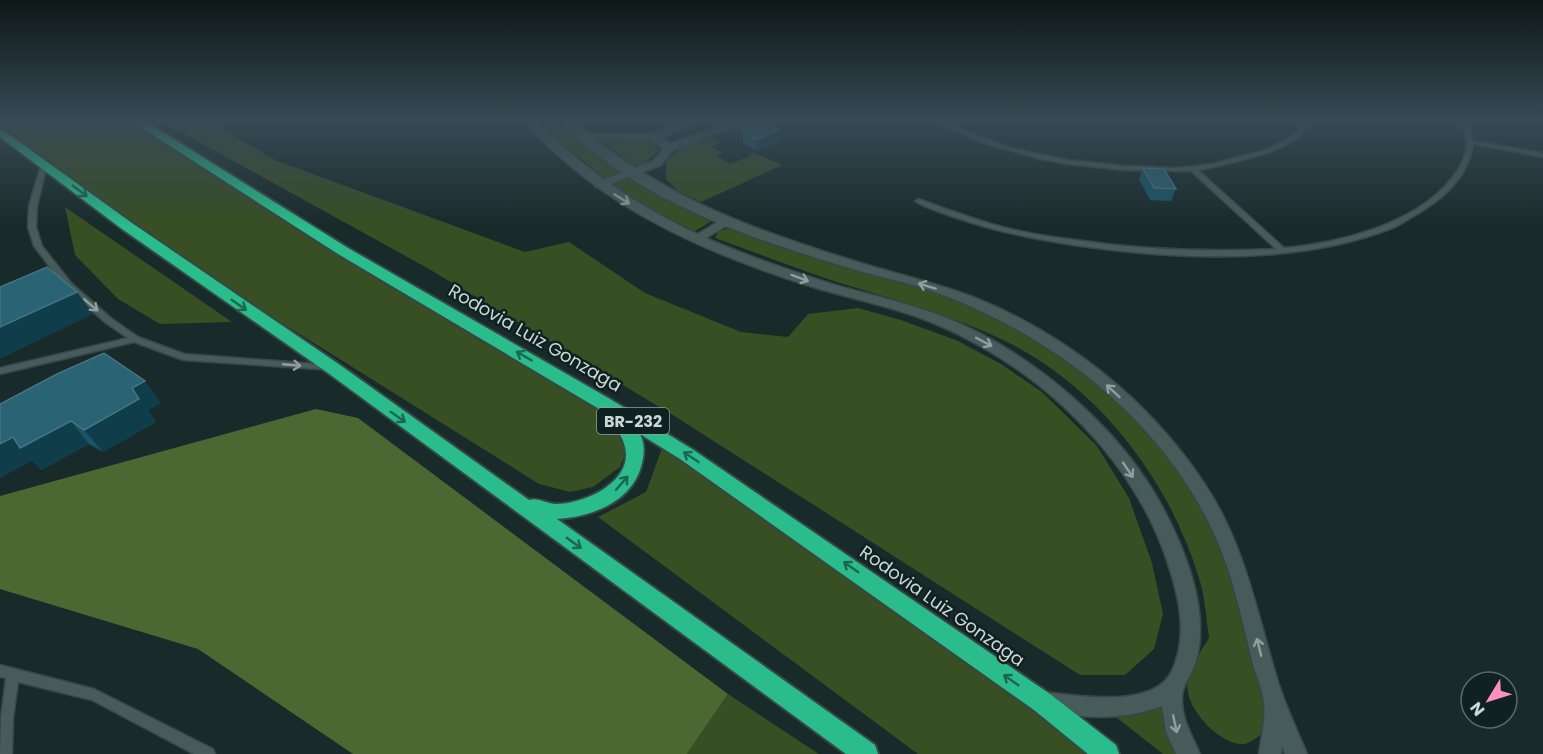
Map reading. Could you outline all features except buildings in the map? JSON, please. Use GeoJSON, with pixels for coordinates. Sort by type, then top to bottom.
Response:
{"type":"FeatureCollection","features":[{"type":"Feature","properties":{"kind":"highway"},"geometry":{"type":"LineString","coordinates":[[33,156],[205,281],[334,369],[866,754]]}},
{"type":"Feature","properties":{"kind":"highway","name":"Rodovia Luiz Gonzaga"},"geometry":{"type":"LineString","coordinates":[[192,156],[343,251],[604,403],[686,454],[771,511],[1042,702],[1107,754]]}},
{"type":"Feature","properties":{"kind":"highway"},"geometry":{"type":"LineString","coordinates":[[495,486],[540,510],[555,513],[579,510],[601,501],[619,488],[631,472],[637,456],[636,440],[628,425],[604,403]]}},
{"type":"Feature","properties":{"kind":"main road"},"geometry":{"type":"LineString","coordinates":[[564,156],[599,185],[644,212],[697,238],[819,284],[893,304],[957,327],[1004,352],[1062,397],[1112,447],[1156,511],[1184,578],[1190,623],[1190,647],[1184,669],[1171,691],[1174,724],[1179,741],[1189,754]]}},
{"type":"Feature","properties":{"kind":"main road"},"geometry":{"type":"LineString","coordinates":[[608,156],[630,173],[724,222],[786,244],[931,286],[991,310],[1050,342],[1099,378],[1151,427],[1203,498],[1231,551],[1274,703],[1296,754]]}},
{"type":"Feature","properties":{"kind":"main road"},"geometry":{"type":"LineString","coordinates":[[599,185],[657,163],[662,156]]}},
{"type":"Feature","properties":{"kind":"main road"},"geometry":{"type":"LineString","coordinates":[[657,163],[657,179],[672,196]]}},
{"type":"Feature","properties":{"kind":"main road"},"geometry":{"type":"LineString","coordinates":[[697,238],[724,222]]}},
{"type":"Feature","properties":{"kind":"main road"},"geometry":{"type":"LineString","coordinates":[[1042,702],[1101,709],[1143,703],[1171,691]]}},
{"type":"Feature","properties":{"kind":"main road"},"geometry":{"type":"LineString","coordinates":[[1270,754],[1274,703]]}},
{"type":"Feature","properties":{"kind":"lane"},"geometry":{"type":"LineString","coordinates":[[1039,156],[1126,168],[1192,169],[1246,156]]}},
{"type":"Feature","properties":{"kind":"lane"},"geometry":{"type":"LineString","coordinates":[[919,201],[1003,230],[1080,244],[1186,254],[1282,249],[1339,242],[1384,227],[1422,210],[1442,194],[1455,179],[1467,156]]}},
{"type":"Feature","properties":{"kind":"lane"},"geometry":{"type":"LineString","coordinates":[[44,165],[33,206],[32,226],[38,246],[69,286],[109,321],[135,339],[183,357],[334,369]]}},
{"type":"Feature","properties":{"kind":"lane"},"geometry":{"type":"LineString","coordinates":[[1192,169],[1282,249]]}},
{"type":"Feature","properties":{"kind":"lane"},"geometry":{"type":"LineString","coordinates":[[45,274],[54,269]]}},
{"type":"Feature","properties":{"kind":"lane"},"geometry":{"type":"LineString","coordinates":[[0,371],[135,339]]}},
{"type":"Feature","properties":{"kind":"lane"},"geometry":{"type":"LineString","coordinates":[[5,754],[6,674],[94,695],[208,754]]}},
{"type":"Feature","properties":{"kind":"green space"},"geometry":{"type":"Polygon","coordinates":[[[25,156],[194,156],[613,417],[630,443],[620,467],[593,487],[570,492],[539,484],[127,226],[44,165],[25,156]]]}},
{"type":"Feature","properties":{"kind":"green space"},"geometry":{"type":"Polygon","coordinates":[[[225,156],[269,156],[525,252],[569,242],[645,293],[741,332],[788,337],[808,314],[858,308],[901,320],[958,341],[1001,364],[1042,392],[1097,446],[1129,498],[1152,563],[1163,614],[1154,649],[1125,675],[1080,675],[676,417],[429,269],[225,156]]]}},
{"type":"Feature","properties":{"kind":"green space"},"geometry":{"type":"Polygon","coordinates":[[[578,156],[599,156],[622,174],[606,179],[578,156]]]}},
{"type":"Feature","properties":{"kind":"green space"},"geometry":{"type":"Polygon","coordinates":[[[622,156],[652,156],[642,166],[634,165],[622,156]]]}},
{"type":"Feature","properties":{"kind":"green space"},"geometry":{"type":"Polygon","coordinates":[[[671,156],[718,156],[730,164],[750,156],[762,156],[782,165],[701,202],[678,191],[666,179],[666,161],[671,156]]]}},
{"type":"Feature","properties":{"kind":"green space"},"geometry":{"type":"Polygon","coordinates":[[[629,177],[662,197],[712,221],[695,231],[643,206],[610,186],[629,177]]]}},
{"type":"Feature","properties":{"kind":"green space"},"geometry":{"type":"Polygon","coordinates":[[[65,207],[232,322],[160,324],[118,299],[75,255],[65,207]]]}},
{"type":"Feature","properties":{"kind":"green space"},"geometry":{"type":"Polygon","coordinates":[[[728,228],[814,258],[921,287],[986,311],[1046,344],[1153,430],[1197,496],[1252,622],[1267,715],[1263,734],[1245,744],[1234,743],[1217,734],[1195,710],[1188,693],[1188,678],[1193,664],[1209,638],[1204,598],[1198,575],[1185,539],[1148,470],[1098,408],[1037,359],[1003,340],[943,315],[840,283],[715,238],[718,232],[728,228]]]}},
{"type":"Feature","properties":{"kind":"green space"},"geometry":{"type":"Polygon","coordinates":[[[316,409],[358,418],[728,694],[687,754],[353,754],[198,649],[0,589],[0,496],[316,409]]]}},
{"type":"Feature","properties":{"kind":"green space"},"geometry":{"type":"Polygon","coordinates":[[[662,448],[861,574],[1093,754],[918,754],[598,517],[646,492],[662,448]]]}},
{"type":"Feature","properties":{"kind":"green space"},"geometry":{"type":"Polygon","coordinates":[[[728,694],[819,754],[687,754],[728,694]]]}},
{"type":"Feature","properties":{"kind":"green space"},"geometry":{"type":"Polygon","coordinates":[[[1165,701],[1181,754],[1163,754],[1116,717],[1165,701]]]}}]}
